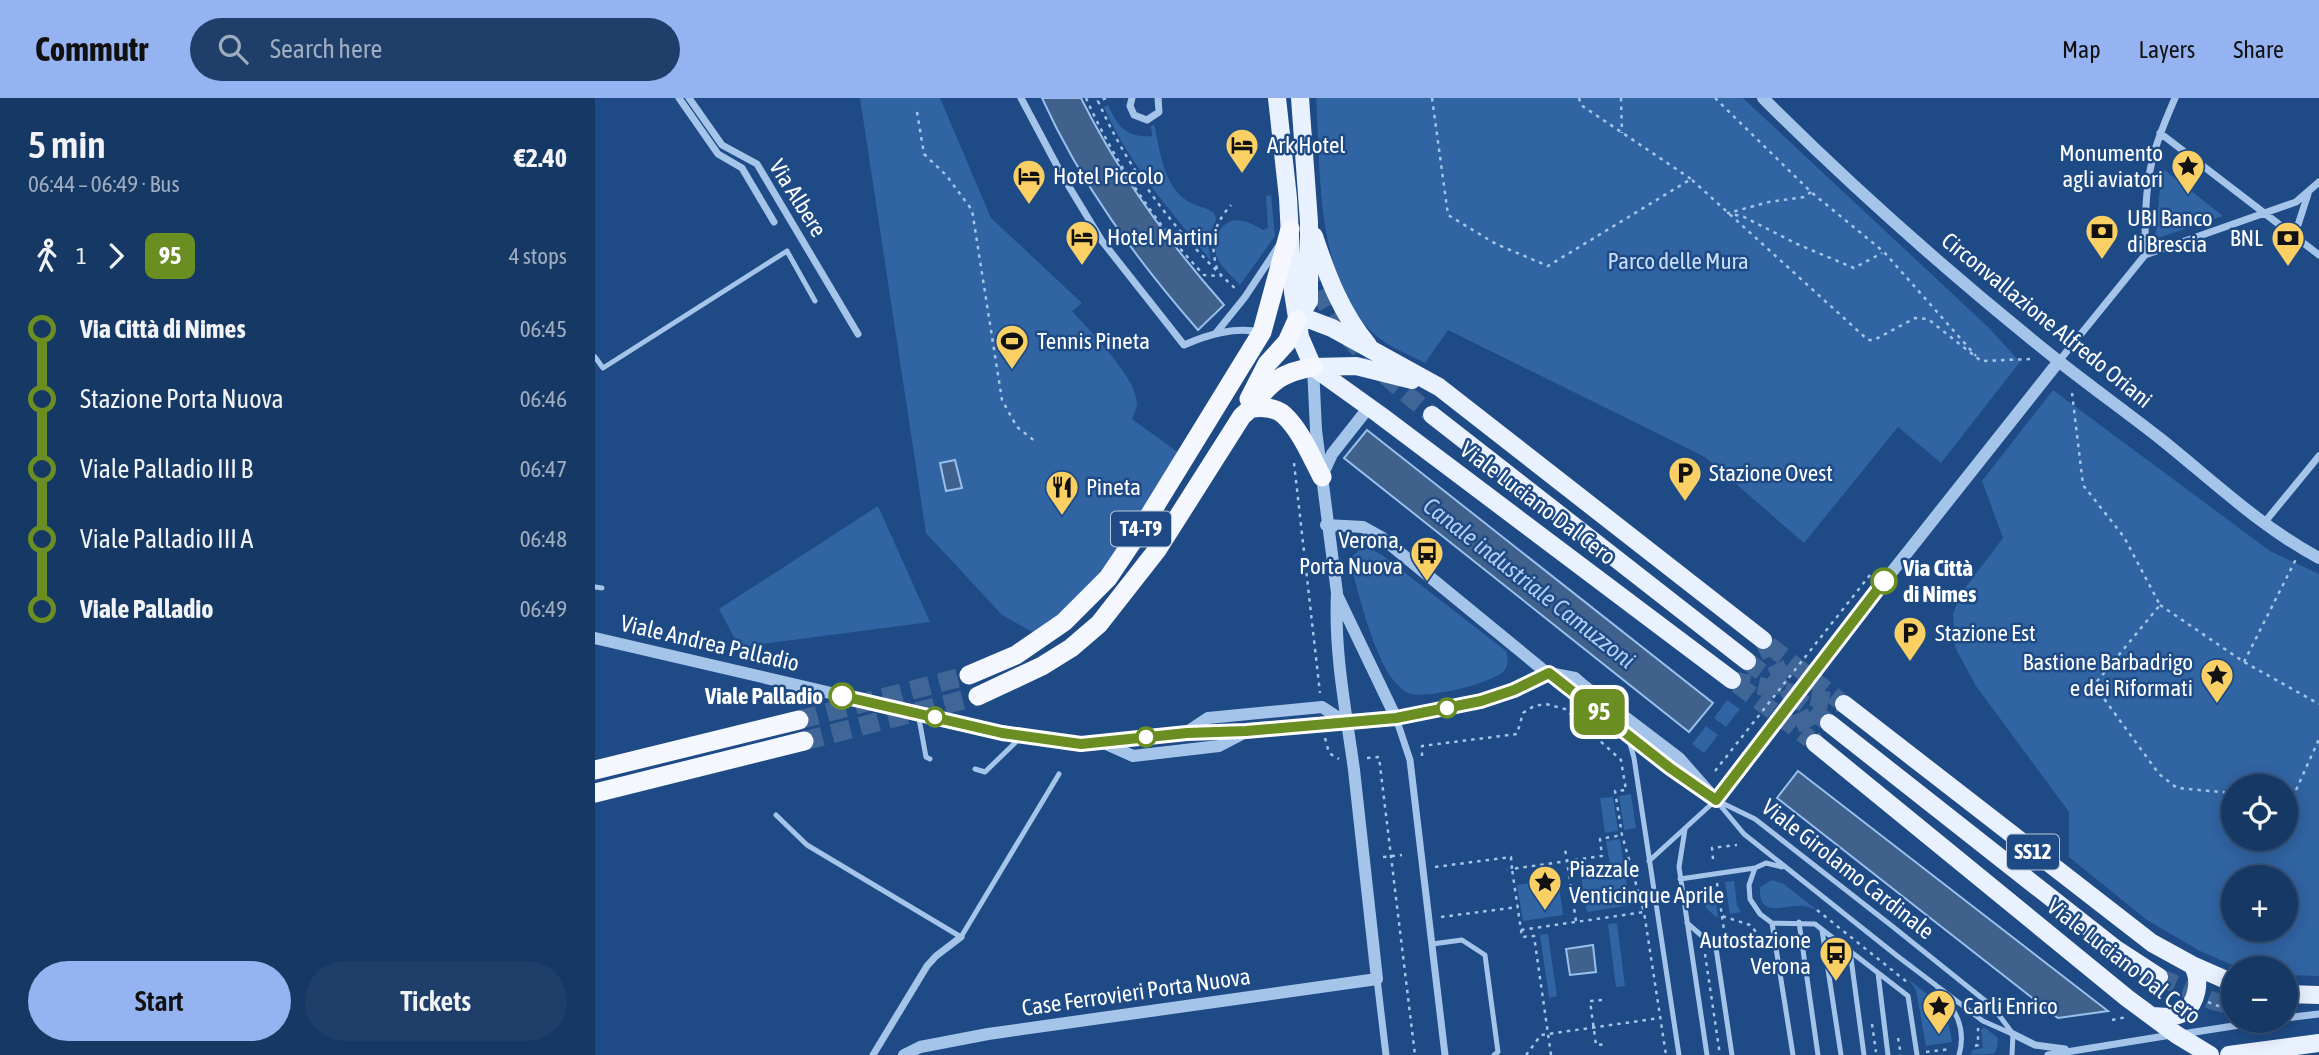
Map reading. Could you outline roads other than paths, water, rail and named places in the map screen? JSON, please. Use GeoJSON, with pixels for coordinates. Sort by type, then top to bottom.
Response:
{"type":"FeatureCollection","features":[{"type":"Feature","properties":{"kind":"highway","name":"T4-T9"},"geometry":{"type":"LineString","coordinates":[[969,675],[1016,655],[1064,622],[1108,578],[1262,332],[1290,229]]}},
{"type":"Feature","properties":{"kind":"highway","name":"T4-T9"},"geometry":{"type":"LineString","coordinates":[[1247,412],[1267,364],[1287,342],[1297,320]]}},
{"type":"Feature","properties":{"kind":"highway"},"geometry":{"type":"LineString","coordinates":[[1262,332],[1297,320]]}},
{"type":"Feature","properties":{"kind":"highway","name":"T4-T9"},"geometry":{"type":"LineString","coordinates":[[978,696],[1042,666],[1071,648],[1099,624],[1157,550],[1247,412],[1271,384],[1289,372],[1313,367]]}},
{"type":"Feature","properties":{"kind":"highway"},"geometry":{"type":"LineString","coordinates":[[1247,412],[1263,408],[1284,414],[1305,444],[1322,477]]}},
{"type":"Feature","properties":{"kind":"highway"},"geometry":{"type":"LineString","coordinates":[[595,770],[799,720]]}},
{"type":"Feature","properties":{"kind":"highway"},"geometry":{"type":"LineString","coordinates":[[595,793],[804,741]]}},
{"type":"Feature","properties":{"kind":"main road"},"geometry":{"type":"LineString","coordinates":[[1277,98],[1297,320],[1300,337],[1313,367]]}},
{"type":"Feature","properties":{"kind":"main road","name":"Viale Luciano Dal Cero"},"geometry":{"type":"LineString","coordinates":[[1297,320],[1309,302],[1309,222],[1300,98]]}},
{"type":"Feature","properties":{"kind":"main road","name":"Viale Luciano Dal Cero"},"geometry":{"type":"LineString","coordinates":[[1309,222],[1327,278],[1356,331],[1372,350]]}},
{"type":"Feature","properties":{"kind":"main road","name":"Viale Luciano Dal Cero"},"geometry":{"type":"LineString","coordinates":[[1297,320],[1311,320],[1332,328],[1439,387],[1763,640]]}},
{"type":"Feature","properties":{"kind":"main road","name":"Viale Luciano Dal Cero"},"geometry":{"type":"LineString","coordinates":[[1313,367],[1356,366],[1439,387]]}},
{"type":"Feature","properties":{"kind":"main road","name":"Viale Luciano Dal Cero"},"geometry":{"type":"LineString","coordinates":[[1313,367],[1732,680]]}},
{"type":"Feature","properties":{"kind":"main road","name":"Viale Luciano Dal Cero"},"geometry":{"type":"LineString","coordinates":[[1432,415],[1747,661]]}},
{"type":"Feature","properties":{"kind":"main road","name":"Viale Luciano Dal Cero"},"geometry":{"type":"LineString","coordinates":[[1844,704],[2120,920],[2152,943],[2221,978]]}},
{"type":"Feature","properties":{"kind":"main road","name":"Viale Luciano Dal Cero"},"geometry":{"type":"LineString","coordinates":[[1829,723],[2116,948],[2159,977]]}},
{"type":"Feature","properties":{"kind":"main road","name":"Viale Luciano Dal Cero"},"geometry":{"type":"LineString","coordinates":[[1815,743],[2116,989],[2177,1035],[2210,1055]]}},
{"type":"Feature","properties":{"kind":"main road"},"geometry":{"type":"LineString","coordinates":[[2153,1016],[2177,1016],[2188,1009],[2197,990],[2198,976],[2192,965]]}},
{"type":"Feature","properties":{"kind":"main road"},"geometry":{"type":"LineString","coordinates":[[2298,994],[2319,995]]}},
{"type":"Feature","properties":{"kind":"main road"},"geometry":{"type":"LineString","coordinates":[[2229,1055],[2312,1046]]}},
{"type":"Feature","properties":{"kind":"street","name":"Via Albere"},"geometry":{"type":"LineString","coordinates":[[679,98],[718,154],[742,167],[774,222]]}},
{"type":"Feature","properties":{"kind":"street","name":"Via Albere"},"geometry":{"type":"LineString","coordinates":[[689,98],[722,145],[757,164],[857,334]]}},
{"type":"Feature","properties":{"kind":"street"},"geometry":{"type":"LineString","coordinates":[[1021,98],[1102,241],[1184,345],[1216,333],[1245,329],[1262,332]]}},
{"type":"Feature","properties":{"kind":"street"},"geometry":{"type":"LineString","coordinates":[[1132,98],[1130,106],[1134,115],[1147,120],[1159,112],[1158,98]]}},
{"type":"Feature","properties":{"kind":"street","name":"Circonvallazione Alfredo Oriani"},"geometry":{"type":"LineString","coordinates":[[1763,98],[1862,193],[2059,361],[2264,523],[2319,558]]}},
{"type":"Feature","properties":{"kind":"street"},"geometry":{"type":"LineString","coordinates":[[2145,254],[2151,162],[2159,133],[2173,102]]}},
{"type":"Feature","properties":{"kind":"street"},"geometry":{"type":"LineString","coordinates":[[2159,133],[2319,255]]}},
{"type":"Feature","properties":{"kind":"street"},"geometry":{"type":"LineString","coordinates":[[1716,800],[1895,568],[2145,254],[2296,202],[2319,182]]}},
{"type":"Feature","properties":{"kind":"street"},"geometry":{"type":"LineString","coordinates":[[2300,240],[2297,228],[2309,190]]}},
{"type":"Feature","properties":{"kind":"street"},"geometry":{"type":"LineString","coordinates":[[1216,333],[1245,297],[1290,229]]}},
{"type":"Feature","properties":{"kind":"street"},"geometry":{"type":"LineString","coordinates":[[1313,367],[1315,430],[1336,593],[1335,619],[1386,1055]]}},
{"type":"Feature","properties":{"kind":"street"},"geometry":{"type":"LineString","coordinates":[[1322,477],[1332,454],[1369,407]]}},
{"type":"Feature","properties":{"kind":"street"},"geometry":{"type":"LineString","coordinates":[[2264,523],[2319,456]]}},
{"type":"Feature","properties":{"kind":"street"},"geometry":{"type":"LineString","coordinates":[[1326,525],[1363,527],[1381,537],[1670,768],[1716,800]]}},
{"type":"Feature","properties":{"kind":"street"},"geometry":{"type":"LineString","coordinates":[[1336,593],[1396,718],[1410,760],[1445,1055]]}},
{"type":"Feature","properties":{"kind":"street","name":"Viale Andrea Palladio"},"geometry":{"type":"LineString","coordinates":[[595,638],[918,713],[1022,736],[1074,744],[1396,718],[1481,701],[1514,690],[1549,673]]}},
{"type":"Feature","properties":{"kind":"street"},"geometry":{"type":"LineString","coordinates":[[1549,673],[1575,678],[1679,758],[1716,800]]}},
{"type":"Feature","properties":{"kind":"street","name":"Viale Andrea Palladio"},"geometry":{"type":"LineString","coordinates":[[1187,733],[1208,718],[1322,706],[1346,722]]}},
{"type":"Feature","properties":{"kind":"street","name":"Viale Andrea Palladio"},"geometry":{"type":"LineString","coordinates":[[1104,743],[1133,756],[1219,746],[1246,731]]}},
{"type":"Feature","properties":{"kind":"street"},"geometry":{"type":"LineString","coordinates":[[873,1055],[927,966],[961,937]]}},
{"type":"Feature","properties":{"kind":"street","name":"Case Ferrovieri Porta Nuova"},"geometry":{"type":"LineString","coordinates":[[904,1055],[920,1047],[988,1034],[1377,979]]}},
{"type":"Feature","properties":{"kind":"street"},"geometry":{"type":"LineString","coordinates":[[2298,1016],[2319,1014]]}},
{"type":"Feature","properties":{"kind":"street"},"geometry":{"type":"LineString","coordinates":[[2048,1055],[2221,1028]]}},
{"type":"Feature","properties":{"kind":"street","name":"Viale Girolamo Cardinale"},"geometry":{"type":"LineString","coordinates":[[2013,1034],[2035,1045],[2080,1050]]}},
{"type":"Feature","properties":{"kind":"lane"},"geometry":{"type":"LineString","coordinates":[[595,357],[603,368],[787,251],[815,301]]}},
{"type":"Feature","properties":{"kind":"lane"},"geometry":{"type":"LineString","coordinates":[[918,713],[926,757],[930,759]]}},
{"type":"Feature","properties":{"kind":"lane"},"geometry":{"type":"LineString","coordinates":[[1627,733],[1635,758],[1679,1055]]}},
{"type":"Feature","properties":{"kind":"lane"},"geometry":{"type":"LineString","coordinates":[[975,769],[985,772],[1022,736]]}},
{"type":"Feature","properties":{"kind":"lane"},"geometry":{"type":"LineString","coordinates":[[776,815],[807,845],[961,937],[1059,774]]}},
{"type":"Feature","properties":{"kind":"lane"},"geometry":{"type":"LineString","coordinates":[[1649,860],[1716,800]]}},
{"type":"Feature","properties":{"kind":"lane","name":"Viale Girolamo Cardinale"},"geometry":{"type":"LineString","coordinates":[[1716,800],[1744,834],[1934,984],[1983,1021],[2013,1034]]}},
{"type":"Feature","properties":{"kind":"lane","name":"Viale Girolamo Cardinale"},"geometry":{"type":"LineString","coordinates":[[1716,800],[1755,818],[1993,1007],[2013,1034]]}},
{"type":"Feature","properties":{"kind":"lane"},"geometry":{"type":"LineString","coordinates":[[1685,829],[1679,867],[1680,879],[1707,1055]]}},
{"type":"Feature","properties":{"kind":"lane"},"geometry":{"type":"LineString","coordinates":[[1680,879],[1755,868],[1766,863],[1786,867]]}},
{"type":"Feature","properties":{"kind":"lane"},"geometry":{"type":"LineString","coordinates":[[1755,868],[1749,885],[1750,899],[1760,914],[1772,923],[1815,924],[1908,996],[1921,1054]]}},
{"type":"Feature","properties":{"kind":"lane"},"geometry":{"type":"LineString","coordinates":[[1799,922],[1818,1055]]}},
{"type":"Feature","properties":{"kind":"lane"},"geometry":{"type":"LineString","coordinates":[[1687,923],[1716,948],[1732,1055]]}},
{"type":"Feature","properties":{"kind":"lane"},"geometry":{"type":"LineString","coordinates":[[1772,923],[1793,1055]]}},
{"type":"Feature","properties":{"kind":"lane"},"geometry":{"type":"LineString","coordinates":[[1822,930],[1841,1055]]}},
{"type":"Feature","properties":{"kind":"lane"},"geometry":{"type":"LineString","coordinates":[[1432,944],[1462,940],[1485,955],[1497,1052],[1494,1055]]}},
{"type":"Feature","properties":{"kind":"lane"},"geometry":{"type":"LineString","coordinates":[[1850,951],[1864,1055]]}},
{"type":"Feature","properties":{"kind":"lane"},"geometry":{"type":"LineString","coordinates":[[1878,973],[1888,1055]]}},
{"type":"Feature","properties":{"kind":"lane"},"geometry":{"type":"LineString","coordinates":[[1934,984],[1957,1015],[1962,1030],[1959,1055]]}},
{"type":"Feature","properties":{"kind":"lane"},"geometry":{"type":"LineString","coordinates":[[2011,1055],[2013,1034]]}},
{"type":"Feature","properties":{"kind":"water"},"geometry":{"type":"Polygon","coordinates":[[[1042,98],[1081,98],[1128,180],[1183,257],[1224,305],[1198,330],[1111,220],[1074,161],[1042,98]]]}},
{"type":"Feature","properties":{"kind":"water","name":"Canale industriale Camuzzoni"},"geometry":{"type":"Polygon","coordinates":[[[1367,430],[1713,703],[1689,732],[1344,458],[1367,430]]]}},
{"type":"Feature","properties":{"kind":"water"},"geometry":{"type":"Polygon","coordinates":[[[955,460],[962,488],[946,491],[940,463],[955,460]]]}},
{"type":"Feature","properties":{"kind":"water"},"geometry":{"type":"Polygon","coordinates":[[[1798,771],[2108,1011],[2058,1018],[1777,798],[1798,771]]]}},
{"type":"Feature","properties":{"kind":"water"},"geometry":{"type":"Polygon","coordinates":[[[1593,945],[1596,972],[1570,975],[1566,949],[1593,945]]]}},
{"type":"Feature","properties":{"kind":"tunnel"},"geometry":{"type":"LineString","coordinates":[[1311,265],[1318,288],[1343,330],[1376,367],[1432,415]]}},
{"type":"Feature","properties":{"kind":"tunnel"},"geometry":{"type":"LineString","coordinates":[[1763,640],[1815,743]]}},
{"type":"Feature","properties":{"kind":"tunnel"},"geometry":{"type":"LineString","coordinates":[[1769,645],[1840,701]]}},
{"type":"Feature","properties":{"kind":"tunnel"},"geometry":{"type":"LineString","coordinates":[[1747,661],[1829,723]]}},
{"type":"Feature","properties":{"kind":"tunnel"},"geometry":{"type":"LineString","coordinates":[[799,720],[969,675]]}},
{"type":"Feature","properties":{"kind":"tunnel"},"geometry":{"type":"LineString","coordinates":[[1732,680],[1844,704]]}},
{"type":"Feature","properties":{"kind":"tunnel"},"geometry":{"type":"LineString","coordinates":[[1737,684],[1810,739]]}},
{"type":"Feature","properties":{"kind":"tunnel"},"geometry":{"type":"LineString","coordinates":[[804,741],[978,696]]}},
{"type":"Feature","properties":{"kind":"tunnel"},"geometry":{"type":"LineString","coordinates":[[2159,977],[2221,1003]]}},
{"type":"Feature","properties":{"kind":"place","name":"Ark Hotel"},"geometry":{"type":"Point","coordinates":[1242,175]}},
{"type":"Feature","properties":{"kind":"place","name":"Monumento agli aviatori"},"geometry":{"type":"Point","coordinates":[2188,196]}},
{"type":"Feature","properties":{"kind":"place","name":"Hotel Piccolo"},"geometry":{"type":"Point","coordinates":[1029,206]}},
{"type":"Feature","properties":{"kind":"place","name":"UBI Banco di Brescia"},"geometry":{"type":"Point","coordinates":[2102,261]}},
{"type":"Feature","properties":{"kind":"place","name":"Hotel Martini"},"geometry":{"type":"Point","coordinates":[1082,267]}},
{"type":"Feature","properties":{"kind":"place","name":"BNL"},"geometry":{"type":"Point","coordinates":[2288,268]}},
{"type":"Feature","properties":{"kind":"place","name":"Tennis Pineta"},"geometry":{"type":"Point","coordinates":[1012,371]}},
{"type":"Feature","properties":{"kind":"place","name":"Stazione Ovest"},"geometry":{"type":"Point","coordinates":[1685,503]}},
{"type":"Feature","properties":{"kind":"place","name":"Pineta"},"geometry":{"type":"Point","coordinates":[1062,517]}},
{"type":"Feature","properties":{"kind":"place","name":"Via Città di Nimes"},"geometry":{"type":"Point","coordinates":[1884,581]}},
{"type":"Feature","properties":{"kind":"place","name":"Verona, Porta Nuova"},"geometry":{"type":"Point","coordinates":[1427,583]}},
{"type":"Feature","properties":{"kind":"place","name":"Stazione Est"},"geometry":{"type":"Point","coordinates":[1910,663]}},
{"type":"Feature","properties":{"kind":"place","name":"Viale Palladio"},"geometry":{"type":"Point","coordinates":[842,696]}},
{"type":"Feature","properties":{"kind":"place","name":"Bastione Barbadrigo e dei Riformati"},"geometry":{"type":"Point","coordinates":[2217,705]}},
{"type":"Feature","properties":{"kind":"place","name":"Piazzale Venticinque Aprile"},"geometry":{"type":"Point","coordinates":[1545,912]}},
{"type":"Feature","properties":{"kind":"place","name":"Autostazione Verona"},"geometry":{"type":"Point","coordinates":[1836,983]}},
{"type":"Feature","properties":{"kind":"place","name":"Carli Enrico"},"geometry":{"type":"Point","coordinates":[1939,1036]}},
{"type":"Feature","properties":{"kind":"park label","name":"Parco delle Mura"},"geometry":{"type":"Point","coordinates":[1678,261]}}]}
